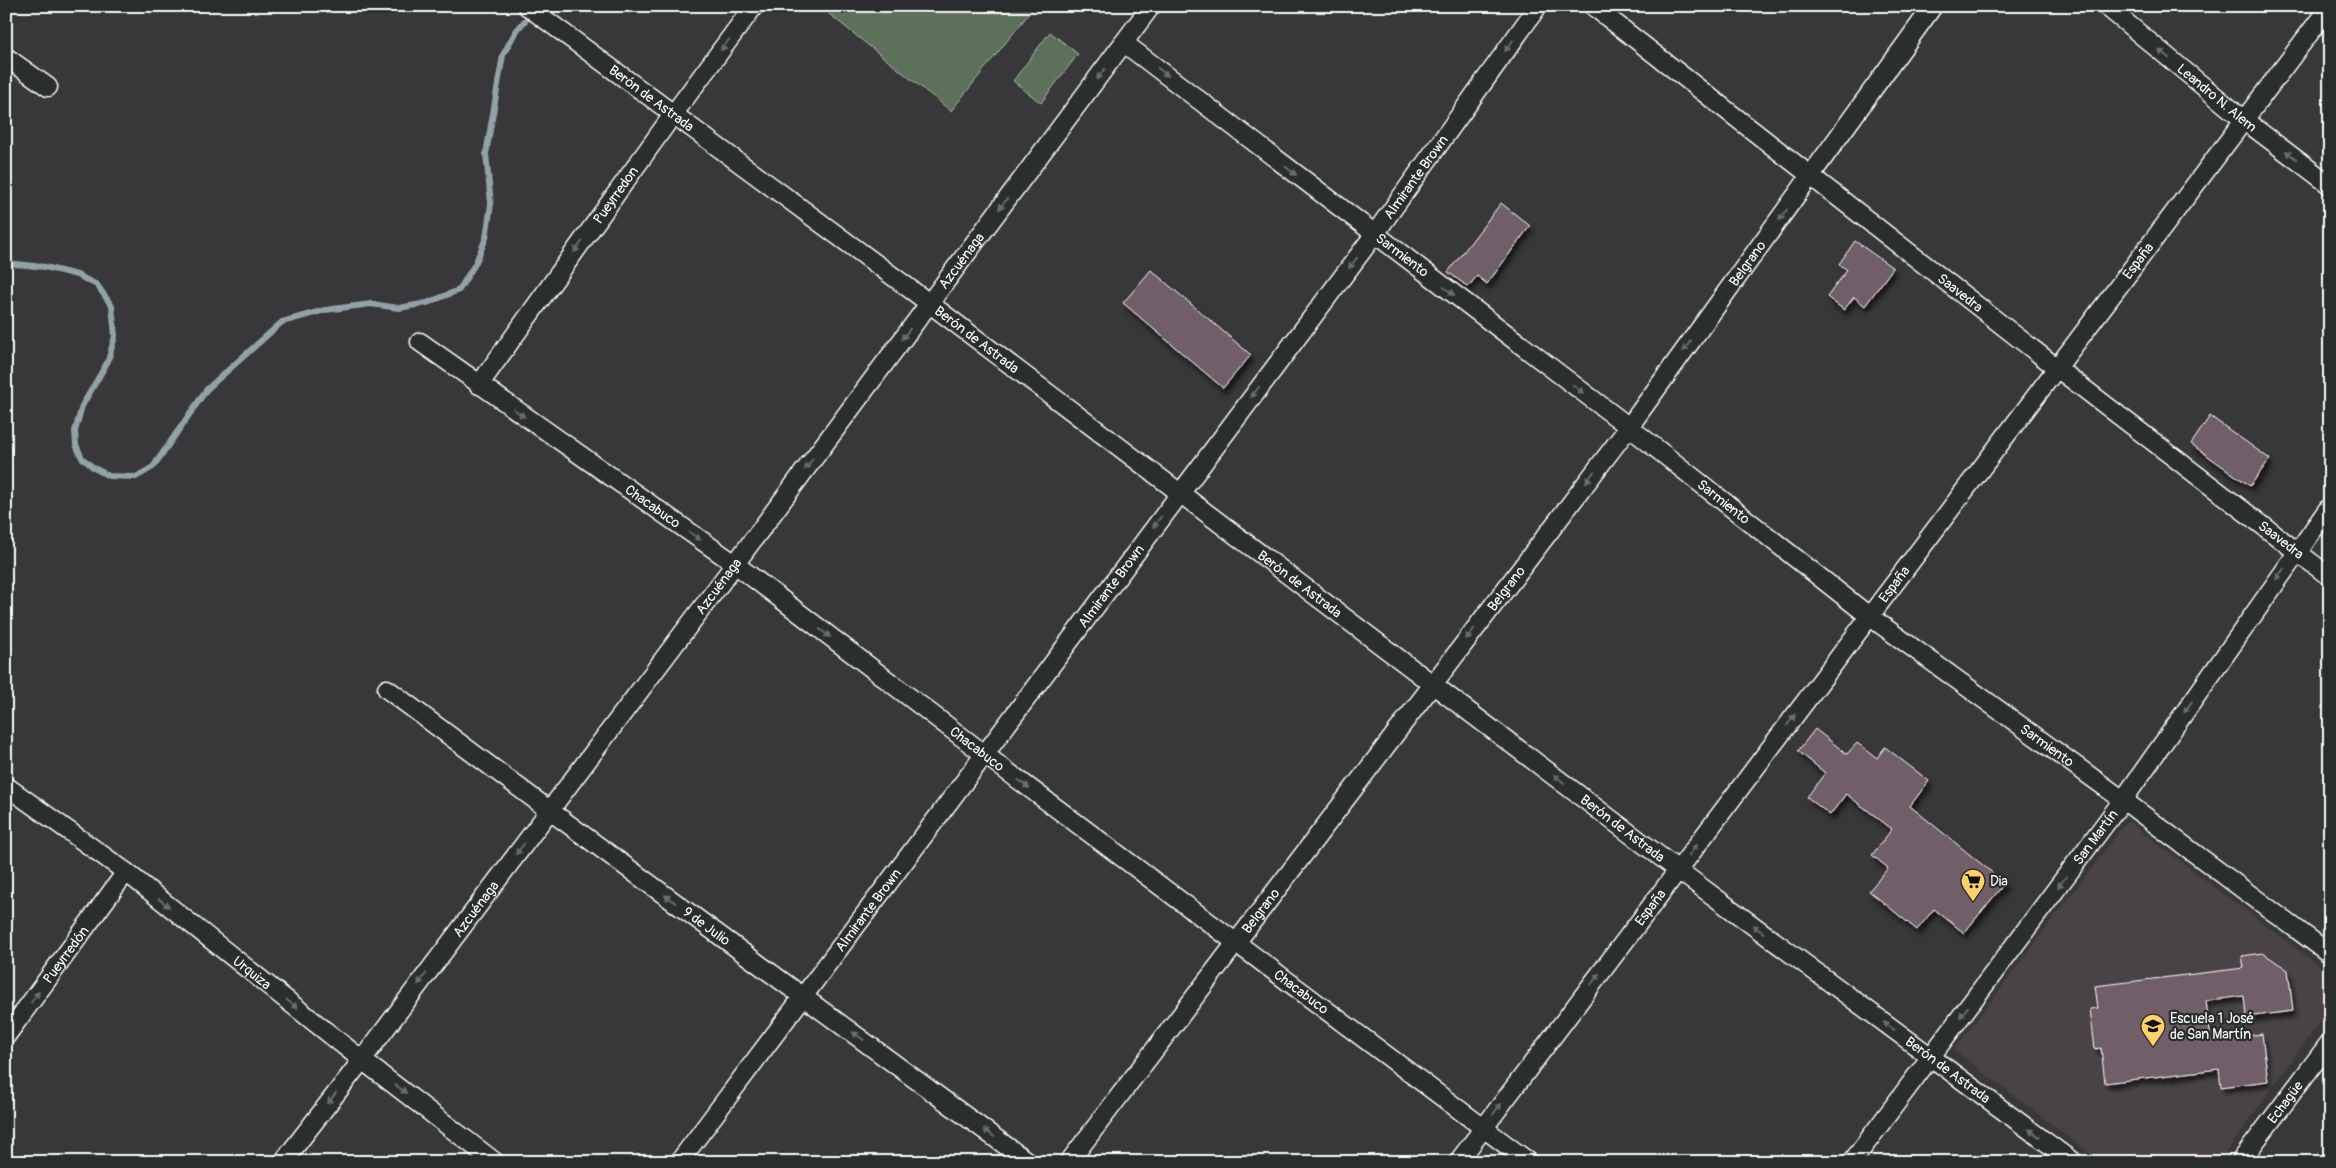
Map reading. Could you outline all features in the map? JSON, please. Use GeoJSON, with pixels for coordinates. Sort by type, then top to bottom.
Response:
{"type":"FeatureCollection","features":[{"type":"Feature","properties":{"kind":"street","name":"Berón de Astrada"},"geometry":{"type":"LineString","coordinates":[[527,6],[576,41],[672,116],[928,303],[1678,870],[2073,1162]]}},
{"type":"Feature","properties":{"kind":"street","name":"Pueyrredon"},"geometry":{"type":"LineString","coordinates":[[479,385],[672,116],[754,6]]}},
{"type":"Feature","properties":{"kind":"street","name":"Azcuénaga"},"geometry":{"type":"LineString","coordinates":[[283,1162],[362,1060],[735,564],[1151,6]]}},
{"type":"Feature","properties":{"kind":"street","name":"Almirante Brown"},"geometry":{"type":"LineString","coordinates":[[679,1162],[1374,234],[1538,6]]}},
{"type":"Feature","properties":{"kind":"street","name":"Saavedra"},"geometry":{"type":"LineString","coordinates":[[1593,6],[2057,368],[2330,577]]}},
{"type":"Feature","properties":{"kind":"street","name":"Belgrano"},"geometry":{"type":"LineString","coordinates":[[1070,1162],[1628,427],[1933,6]]}},
{"type":"Feature","properties":{"kind":"street","name":"Leandro N. Alem"},"geometry":{"type":"LineString","coordinates":[[2106,6],[2244,120],[2330,185]]}},
{"type":"Feature","properties":{"kind":"street","name":"España"},"geometry":{"type":"LineString","coordinates":[[1458,1162],[2330,6]]}},
{"type":"Feature","properties":{"kind":"street","name":"Sarmiento"},"geometry":{"type":"LineString","coordinates":[[1124,43],[1628,427],[1869,616],[2123,800],[2330,954]]}},
{"type":"Feature","properties":{"kind":"street"},"geometry":{"type":"LineString","coordinates":[[6,57],[48,87]]}},
{"type":"Feature","properties":{"kind":"street","name":"Chacabuco"},"geometry":{"type":"LineString","coordinates":[[420,342],[735,564],[984,754],[1529,1162]]}},
{"type":"Feature","properties":{"kind":"street","name":"San Martín"},"geometry":{"type":"LineString","coordinates":[[1852,1162],[2123,800],[2296,551],[2330,506]]}},
{"type":"Feature","properties":{"kind":"street","name":"9 de Julio"},"geometry":{"type":"LineString","coordinates":[[387,689],[1028,1162]]}},
{"type":"Feature","properties":{"kind":"street","name":"Urquiza"},"geometry":{"type":"LineString","coordinates":[[6,786],[126,872],[362,1060],[495,1162]]}},
{"type":"Feature","properties":{"kind":"street","name":"Pueyrredón"},"geometry":{"type":"LineString","coordinates":[[6,1036],[126,872]]}},
{"type":"Feature","properties":{"kind":"street","name":"Echagüe"},"geometry":{"type":"LineString","coordinates":[[2240,1162],[2330,1042]]}},
{"type":"Feature","properties":{"kind":"shaded area"},"geometry":{"type":"Polygon","coordinates":[[[2127,821],[2330,974],[2330,1008],[2219,1162],[2101,1162],[1954,1050],[2127,821]]]}},
{"type":"Feature","properties":{"kind":"green space"},"geometry":{"type":"Polygon","coordinates":[[[819,6],[1035,6],[951,111],[819,6]]]}},
{"type":"Feature","properties":{"kind":"green space"},"geometry":{"type":"Polygon","coordinates":[[[1050,32],[1078,54],[1041,103],[1013,81],[1050,32]]]}},
{"type":"Feature","properties":{"kind":"building"},"geometry":{"type":"Polygon","coordinates":[[[1501,203],[1530,226],[1487,284],[1477,276],[1468,287],[1448,272],[1501,203]]]}},
{"type":"Feature","properties":{"kind":"building"},"geometry":{"type":"Polygon","coordinates":[[[1855,241],[1893,268],[1865,306],[1854,297],[1844,310],[1827,297],[1847,270],[1839,264],[1855,241]]]}},
{"type":"Feature","properties":{"kind":"building"},"geometry":{"type":"Polygon","coordinates":[[[1151,270],[1251,355],[1223,388],[1123,303],[1151,270]]]}},
{"type":"Feature","properties":{"kind":"building"},"geometry":{"type":"Polygon","coordinates":[[[2210,416],[2270,459],[2250,486],[2191,444],[2210,416]]]}},
{"type":"Feature","properties":{"kind":"building"},"geometry":{"type":"Polygon","coordinates":[[[1815,729],[1847,754],[1857,743],[1877,758],[1885,747],[1929,781],[1910,806],[2005,883],[1964,933],[1934,909],[1917,930],[1869,891],[1888,868],[1872,855],[1892,829],[1846,794],[1830,815],[1807,797],[1825,773],[1798,751],[1815,729]]]}},
{"type":"Feature","properties":{"kind":"building"},"geometry":{"type":"Polygon","coordinates":[[[2263,953],[2288,970],[2293,1011],[2246,1017],[2244,996],[2206,1001],[2211,1040],[2262,1034],[2268,1081],[2221,1087],[2219,1069],[2105,1083],[2101,1048],[2095,1049],[2090,1009],[2098,1008],[2095,986],[2244,968],[2242,956],[2263,953]]]}},
{"type":"Feature","properties":{"kind":"waterway"},"geometry":{"type":"LineString","coordinates":[[6,263],[45,267],[77,275],[97,285],[112,306],[115,336],[108,361],[82,406],[75,431],[76,445],[82,458],[94,468],[109,476],[136,477],[153,467],[207,389],[282,322],[325,310],[371,304],[399,308],[427,303],[459,290],[475,264],[486,238],[491,204],[486,154],[503,55],[516,31],[532,13]]}},
{"type":"Feature","properties":{"kind":"place","name":"Dia"},"geometry":{"type":"Point","coordinates":[1973,902]}},
{"type":"Feature","properties":{"kind":"place","name":"Escuela 1 José de San Martín"},"geometry":{"type":"Point","coordinates":[2153,1047]}}]}
